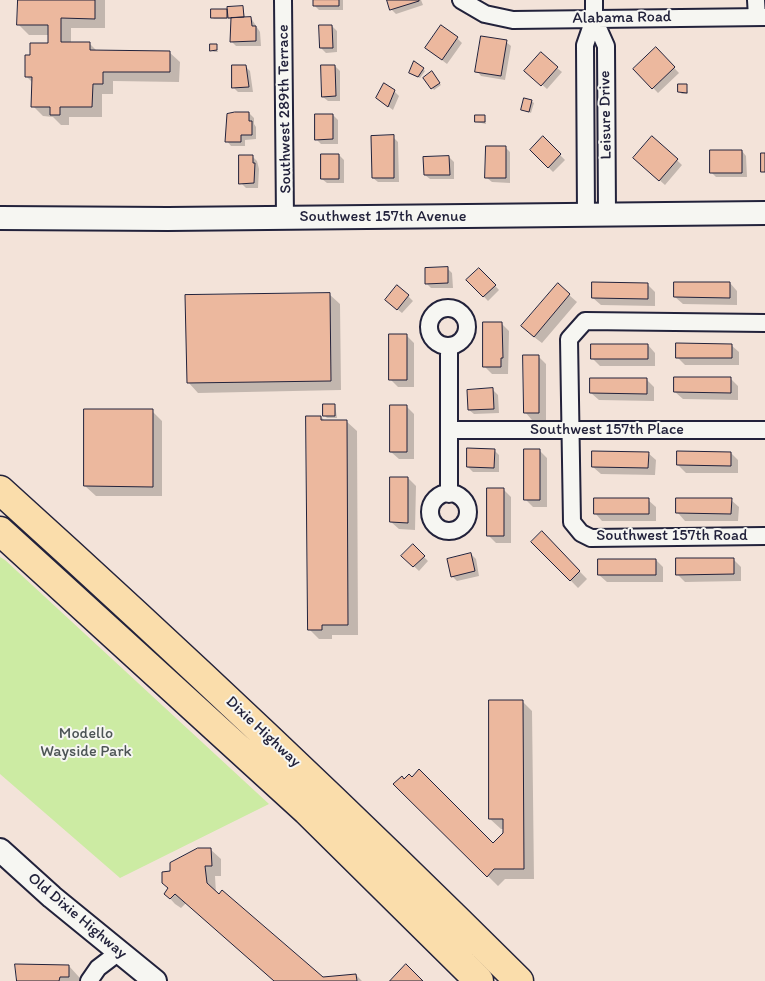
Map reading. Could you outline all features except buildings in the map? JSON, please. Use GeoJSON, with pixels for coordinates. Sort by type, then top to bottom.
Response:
{"type":"FeatureCollection","features":[{"type":"Feature","properties":{"kind":"highway","name":"Dixie Highway"},"geometry":{"type":"LineString","coordinates":[[0,490],[257,726],[519,981]]}},
{"type":"Feature","properties":{"kind":"highway","name":"Dixie Highway"},"geometry":{"type":"LineString","coordinates":[[6,542],[121,640],[337,840],[479,981]]}},
{"type":"Feature","properties":{"kind":"highway"},"geometry":{"type":"LineString","coordinates":[[121,640],[170,662],[233,724],[242,728],[257,726]]}},
{"type":"Feature","properties":{"kind":"highway"},"geometry":{"type":"LineString","coordinates":[[337,840],[385,871],[466,946],[473,948],[482,944]]}},
{"type":"Feature","properties":{"kind":"street","name":"Southwest 289th Terrace"},"geometry":{"type":"LineString","coordinates":[[283,0],[285,218]]}},
{"type":"Feature","properties":{"kind":"street","name":"Alabama Road"},"geometry":{"type":"LineString","coordinates":[[461,0],[479,11],[513,20],[761,17]]}},
{"type":"Feature","properties":{"kind":"street","name":"Leisure Drive"},"geometry":{"type":"LineString","coordinates":[[594,0],[594,19],[585,45],[596,214]]}},
{"type":"Feature","properties":{"kind":"street"},"geometry":{"type":"LineString","coordinates":[[756,0],[761,17]]}},
{"type":"Feature","properties":{"kind":"street","name":"Southwest 157th Avenue"},"geometry":{"type":"LineString","coordinates":[[0,218],[285,218],[765,213]]}},
{"type":"Feature","properties":{"kind":"street"},"geometry":{"type":"LineString","coordinates":[[570,430],[569,339],[585,321],[765,323]]}},
{"type":"Feature","properties":{"kind":"street"},"geometry":{"type":"LineString","coordinates":[[449,346],[449,494]]}},
{"type":"Feature","properties":{"kind":"street","name":"Southwest 157th Place"},"geometry":{"type":"LineString","coordinates":[[449,430],[765,430]]}},
{"type":"Feature","properties":{"kind":"street","name":"Southwest 157th Road"},"geometry":{"type":"LineString","coordinates":[[570,430],[572,522],[581,533],[591,538],[765,536]]}},
{"type":"Feature","properties":{"kind":"street","name":"Old Dixie Highway"},"geometry":{"type":"LineString","coordinates":[[3,855],[155,981]]}},
{"type":"Feature","properties":{"kind":"street"},"geometry":{"type":"LineString","coordinates":[[89,981],[98,968],[119,952]]}},
{"type":"Feature","properties":{"kind":"green space","name":"Modello Wayside Park"},"geometry":{"type":"Polygon","coordinates":[[[0,557],[269,804],[120,878],[0,774],[0,557]]]}}]}
